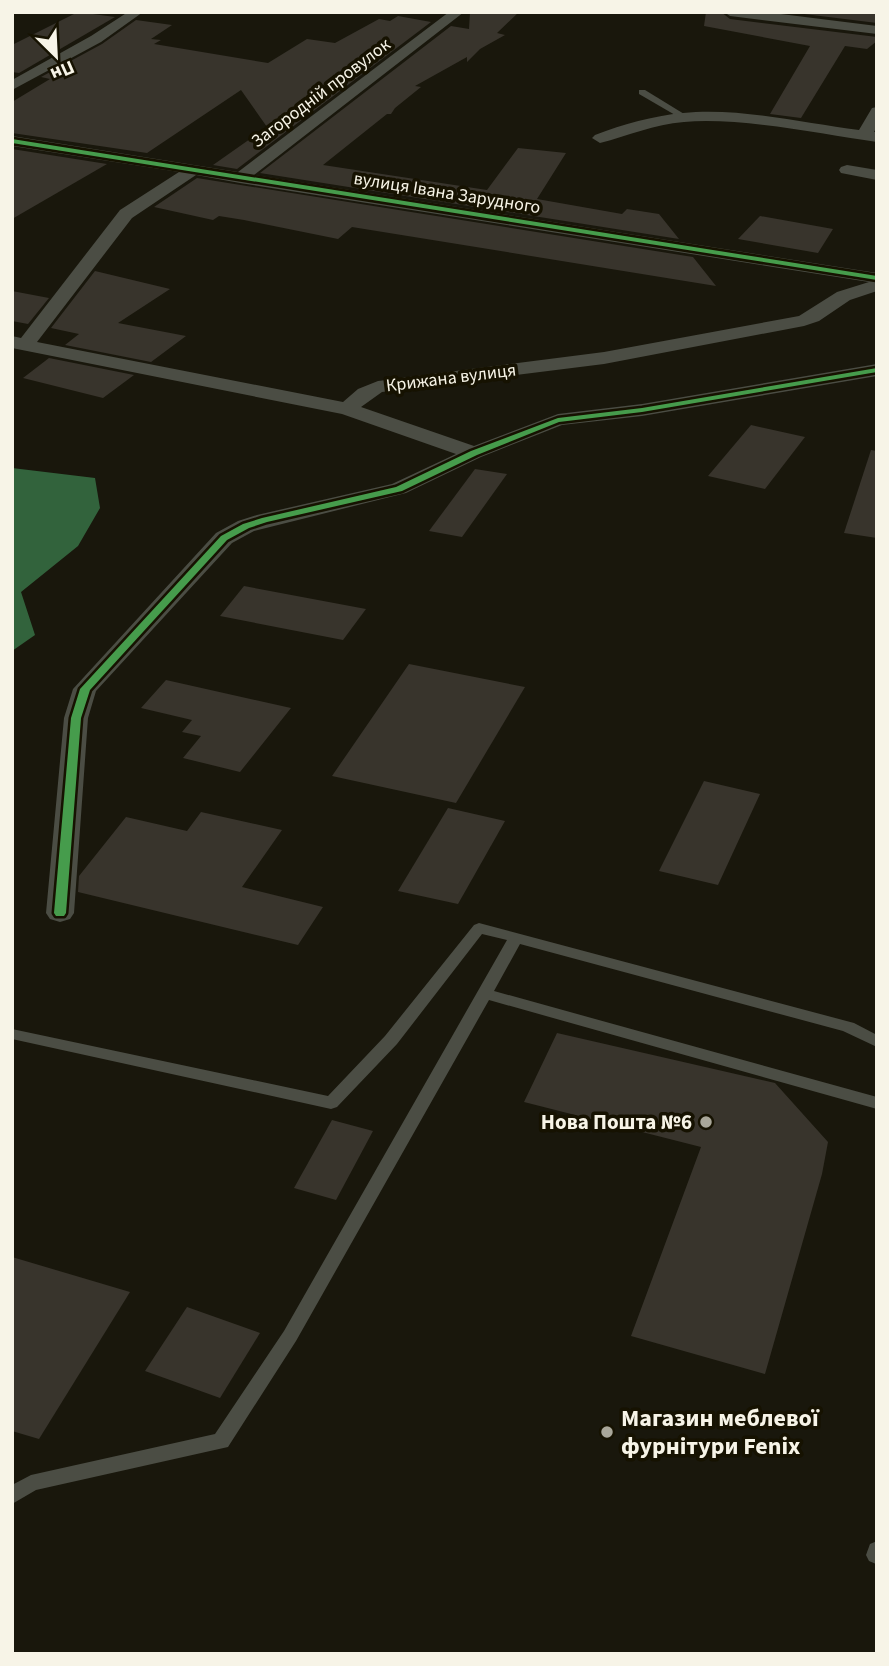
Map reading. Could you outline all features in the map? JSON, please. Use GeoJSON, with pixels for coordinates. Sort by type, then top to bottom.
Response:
{"type":"FeatureCollection","features":[{"type":"Feature","properties":{"kind":"street"},"geometry":{"type":"LineString","coordinates":[[12,86],[96,39],[137,12]]}},
{"type":"Feature","properties":{"kind":"street","name":"Загородній провулок"},"geometry":{"type":"LineString","coordinates":[[240,178],[458,12]]}},
{"type":"Feature","properties":{"kind":"street"},"geometry":{"type":"LineString","coordinates":[[730,12],[877,30]]}},
{"type":"Feature","properties":{"kind":"street"},"geometry":{"type":"LineString","coordinates":[[847,170],[873,150],[877,111]]}},
{"type":"Feature","properties":{"kind":"street"},"geometry":{"type":"LineString","coordinates":[[600,138],[636,125],[685,117],[737,119],[873,150]]}},
{"type":"Feature","properties":{"kind":"street","name":"вулиця Івана Зарудного"},"geometry":{"type":"LineString","coordinates":[[12,141],[877,278]]}},
{"type":"Feature","properties":{"kind":"street"},"geometry":{"type":"LineString","coordinates":[[193,170],[126,214],[19,343],[347,409],[474,453]]}},
{"type":"Feature","properties":{"kind":"street","name":"Крижана вулиця"},"geometry":{"type":"LineString","coordinates":[[347,409],[365,393],[378,387],[604,358],[804,321],[815,317],[845,296],[877,285]]}},
{"type":"Feature","properties":{"kind":"street"},"geometry":{"type":"LineString","coordinates":[[60,913],[76,718],[85,689],[224,538],[265,520],[399,489],[474,453],[558,420],[642,410],[877,370]]}},
{"type":"Feature","properties":{"kind":"lane"},"geometry":{"type":"LineString","coordinates":[[642,92],[685,117]]}},
{"type":"Feature","properties":{"kind":"lane"},"geometry":{"type":"LineString","coordinates":[[12,1034],[331,1103],[391,1040],[479,928],[849,1027],[877,1042]]}},
{"type":"Feature","properties":{"kind":"lane"},"geometry":{"type":"LineString","coordinates":[[12,1496],[31,1483],[221,1441],[290,1336],[516,937]]}},
{"type":"Feature","properties":{"kind":"lane"},"geometry":{"type":"LineString","coordinates":[[484,993],[877,1103]]}},
{"type":"Feature","properties":{"kind":"shaded area"},"geometry":{"type":"Polygon","coordinates":[[[12,468],[95,478],[100,508],[78,546],[21,592],[35,635],[12,651],[12,468]]]}},
{"type":"Feature","properties":{"kind":"building"},"geometry":{"type":"Polygon","coordinates":[[[78,12],[115,17],[19,73],[12,72],[12,45],[78,12]]]}},
{"type":"Feature","properties":{"kind":"building"},"geometry":{"type":"Polygon","coordinates":[[[470,12],[519,12],[497,33],[505,35],[480,49],[467,62],[467,57],[415,86],[421,87],[391,114],[387,114],[323,165],[487,190],[518,148],[566,153],[537,199],[622,214],[627,209],[659,214],[679,239],[260,173],[451,26],[469,29],[470,12]]]}},
{"type":"Feature","properties":{"kind":"building"},"geometry":{"type":"Polygon","coordinates":[[[706,12],[721,12],[730,19],[877,37],[877,41],[867,49],[845,46],[801,118],[770,114],[810,46],[704,26],[706,12]]]}},
{"type":"Feature","properties":{"kind":"building"},"geometry":{"type":"Polygon","coordinates":[[[788,12],[877,12],[877,23],[788,12]]]}},
{"type":"Feature","properties":{"kind":"building"},"geometry":{"type":"Polygon","coordinates":[[[398,16],[431,22],[237,169],[213,165],[267,127],[241,90],[147,153],[12,133],[12,102],[50,79],[41,77],[102,44],[136,20],[172,25],[151,39],[161,40],[154,44],[268,63],[307,39],[335,43],[379,19],[390,21],[398,16]]]}},
{"type":"Feature","properties":{"kind":"building"},"geometry":{"type":"Polygon","coordinates":[[[12,149],[107,164],[12,219],[12,149]]]}},
{"type":"Feature","properties":{"kind":"building"},"geometry":{"type":"Polygon","coordinates":[[[197,178],[693,257],[716,286],[352,227],[338,239],[219,216],[213,220],[154,207],[197,178]]]}},
{"type":"Feature","properties":{"kind":"building"},"geometry":{"type":"Polygon","coordinates":[[[760,216],[833,229],[818,253],[738,239],[760,216]]]}},
{"type":"Feature","properties":{"kind":"building"},"geometry":{"type":"Polygon","coordinates":[[[95,271],[170,289],[118,323],[186,336],[151,362],[65,345],[79,334],[51,328],[95,271]]]}},
{"type":"Feature","properties":{"kind":"building"},"geometry":{"type":"Polygon","coordinates":[[[12,291],[49,298],[28,324],[12,321],[12,291]]]}},
{"type":"Feature","properties":{"kind":"building"},"geometry":{"type":"Polygon","coordinates":[[[49,358],[134,375],[103,398],[23,378],[49,358]]]}},
{"type":"Feature","properties":{"kind":"building"},"geometry":{"type":"Polygon","coordinates":[[[751,425],[805,437],[765,489],[708,476],[751,425]]]}},
{"type":"Feature","properties":{"kind":"building"},"geometry":{"type":"Polygon","coordinates":[[[871,450],[877,451],[877,538],[844,533],[871,450]]]}},
{"type":"Feature","properties":{"kind":"building"},"geometry":{"type":"Polygon","coordinates":[[[475,469],[507,474],[462,537],[429,531],[475,469]]]}},
{"type":"Feature","properties":{"kind":"building"},"geometry":{"type":"Polygon","coordinates":[[[244,586],[366,609],[343,640],[220,616],[244,586]]]}},
{"type":"Feature","properties":{"kind":"building"},"geometry":{"type":"Polygon","coordinates":[[[409,664],[525,687],[456,803],[332,776],[409,664]]]}},
{"type":"Feature","properties":{"kind":"building"},"geometry":{"type":"Polygon","coordinates":[[[166,680],[291,708],[240,772],[183,758],[201,736],[182,732],[192,720],[141,708],[166,680]]]}},
{"type":"Feature","properties":{"kind":"building"},"geometry":{"type":"Polygon","coordinates":[[[704,781],[760,794],[718,885],[659,871],[704,781]]]}},
{"type":"Feature","properties":{"kind":"building"},"geometry":{"type":"Polygon","coordinates":[[[448,808],[505,821],[458,904],[398,891],[448,808]]]}},
{"type":"Feature","properties":{"kind":"building"},"geometry":{"type":"Polygon","coordinates":[[[201,812],[282,830],[242,887],[323,907],[298,945],[78,892],[79,876],[126,817],[187,831],[201,812]]]}},
{"type":"Feature","properties":{"kind":"building"},"geometry":{"type":"Polygon","coordinates":[[[557,1033],[775,1083],[828,1142],[822,1174],[765,1374],[631,1336],[701,1147],[524,1102],[557,1033]]]}},
{"type":"Feature","properties":{"kind":"building"},"geometry":{"type":"Polygon","coordinates":[[[332,1120],[373,1131],[336,1200],[294,1188],[332,1120]]]}},
{"type":"Feature","properties":{"kind":"building"},"geometry":{"type":"Polygon","coordinates":[[[12,1257],[130,1292],[39,1439],[12,1431],[12,1257]]]}},
{"type":"Feature","properties":{"kind":"building"},"geometry":{"type":"Polygon","coordinates":[[[187,1307],[260,1333],[220,1398],[145,1371],[187,1307]]]}},
{"type":"Feature","properties":{"kind":"cycle path"},"geometry":{"type":"LineString","coordinates":[[12,141],[877,278]]}},
{"type":"Feature","properties":{"kind":"cycle path"},"geometry":{"type":"LineString","coordinates":[[60,913],[76,718],[85,689],[224,538],[246,526],[265,520],[399,489],[474,453],[558,420],[642,410],[877,370]]}},
{"type":"Feature","properties":{"kind":"place","name":"Нова Пошта №6"},"geometry":{"type":"Point","coordinates":[706,1122]}},
{"type":"Feature","properties":{"kind":"place","name":"Магазин меблевої фурнітури Fenix"},"geometry":{"type":"Point","coordinates":[607,1432]}}]}
